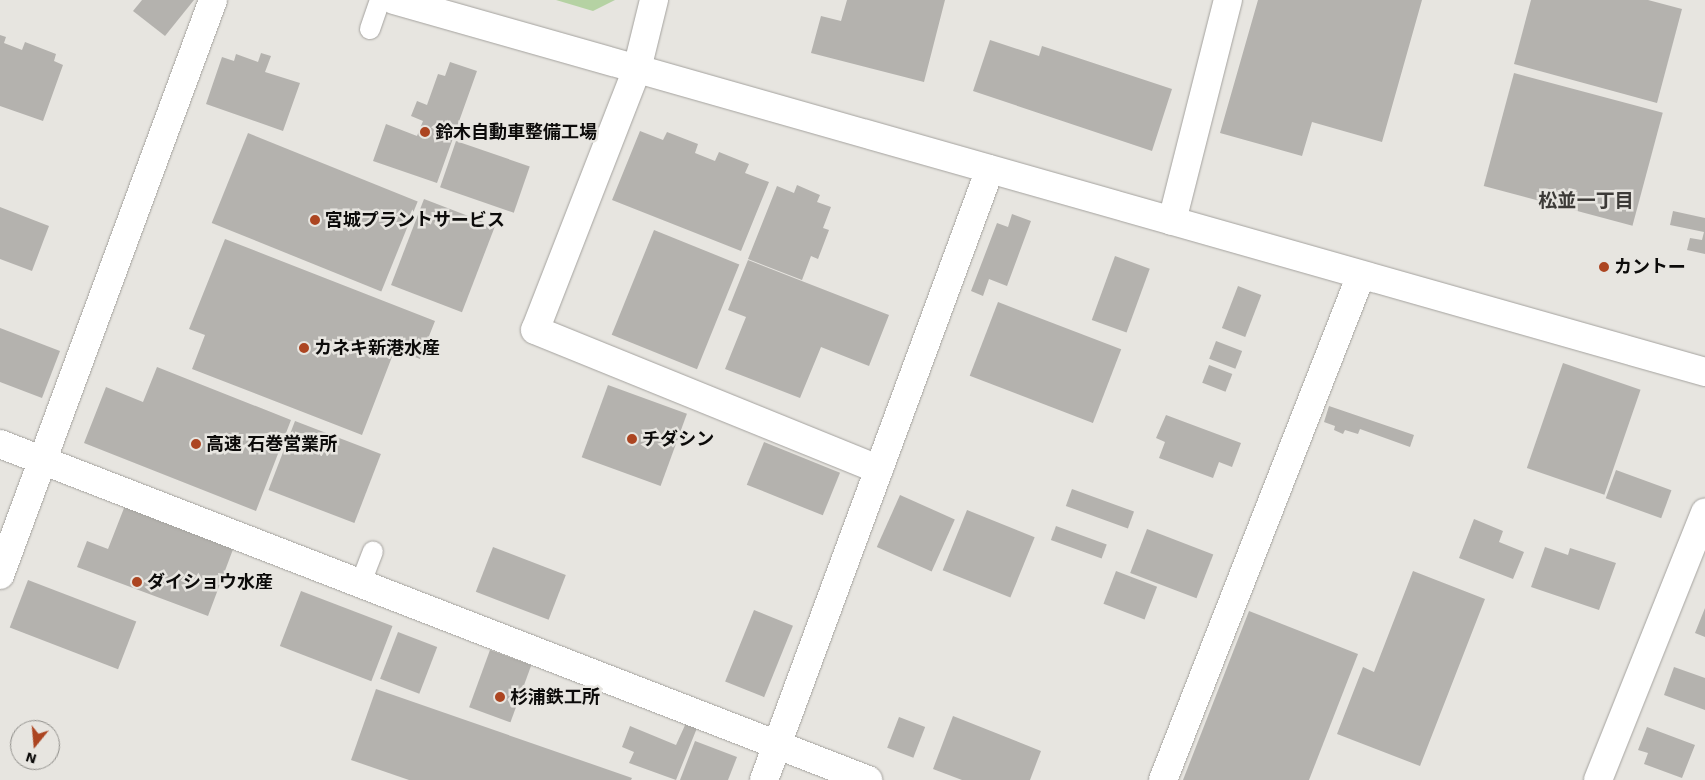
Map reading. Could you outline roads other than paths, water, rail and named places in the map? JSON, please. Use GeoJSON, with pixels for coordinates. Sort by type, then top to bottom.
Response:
{"type":"FeatureCollection","features":[{"type":"Feature","properties":{"kind":"street"},"geometry":{"type":"LineString","coordinates":[[0,575],[213,0]]}},
{"type":"Feature","properties":{"kind":"street"},"geometry":{"type":"LineString","coordinates":[[394,0],[1705,372]]}},
{"type":"Feature","properties":{"kind":"street"},"geometry":{"type":"LineString","coordinates":[[654,0],[637,69],[535,330],[879,470]]}},
{"type":"Feature","properties":{"kind":"street"},"geometry":{"type":"LineString","coordinates":[[1172,221],[1228,0]]}},
{"type":"Feature","properties":{"kind":"street"},"geometry":{"type":"LineString","coordinates":[[764,780],[990,169]]}},
{"type":"Feature","properties":{"kind":"street"},"geometry":{"type":"LineString","coordinates":[[1164,780],[1361,275]]}},
{"type":"Feature","properties":{"kind":"street"},"geometry":{"type":"LineString","coordinates":[[0,444],[360,585],[868,780]]}},
{"type":"Feature","properties":{"kind":"street"},"geometry":{"type":"LineString","coordinates":[[1598,780],[1705,513]]}},
{"type":"Feature","properties":{"kind":"lane"},"geometry":{"type":"LineString","coordinates":[[370,29],[380,0]]}},
{"type":"Feature","properties":{"kind":"lane"},"geometry":{"type":"LineString","coordinates":[[360,585],[373,551]]}},
{"type":"Feature","properties":{"kind":"place","name":"鈴木自動車整備工場"},"geometry":{"type":"Point","coordinates":[425,132]}},
{"type":"Feature","properties":{"kind":"place","name":"宮城プラントサービス"},"geometry":{"type":"Point","coordinates":[315,220]}},
{"type":"Feature","properties":{"kind":"place","name":"カントー"},"geometry":{"type":"Point","coordinates":[1604,267]}},
{"type":"Feature","properties":{"kind":"place","name":"カネキ新港水産"},"geometry":{"type":"Point","coordinates":[304,348]}},
{"type":"Feature","properties":{"kind":"place","name":"チダシン"},"geometry":{"type":"Point","coordinates":[632,439]}},
{"type":"Feature","properties":{"kind":"place","name":"高速 石巻営業所"},"geometry":{"type":"Point","coordinates":[196,444]}},
{"type":"Feature","properties":{"kind":"place","name":"ダイショウ水産"},"geometry":{"type":"Point","coordinates":[137,582]}},
{"type":"Feature","properties":{"kind":"place","name":"杉浦鉄工所"},"geometry":{"type":"Point","coordinates":[500,697]}},
{"type":"Feature","properties":{"kind":"district","name":"松並一丁目"},"geometry":{"type":"Point","coordinates":[1586,201]}}]}
